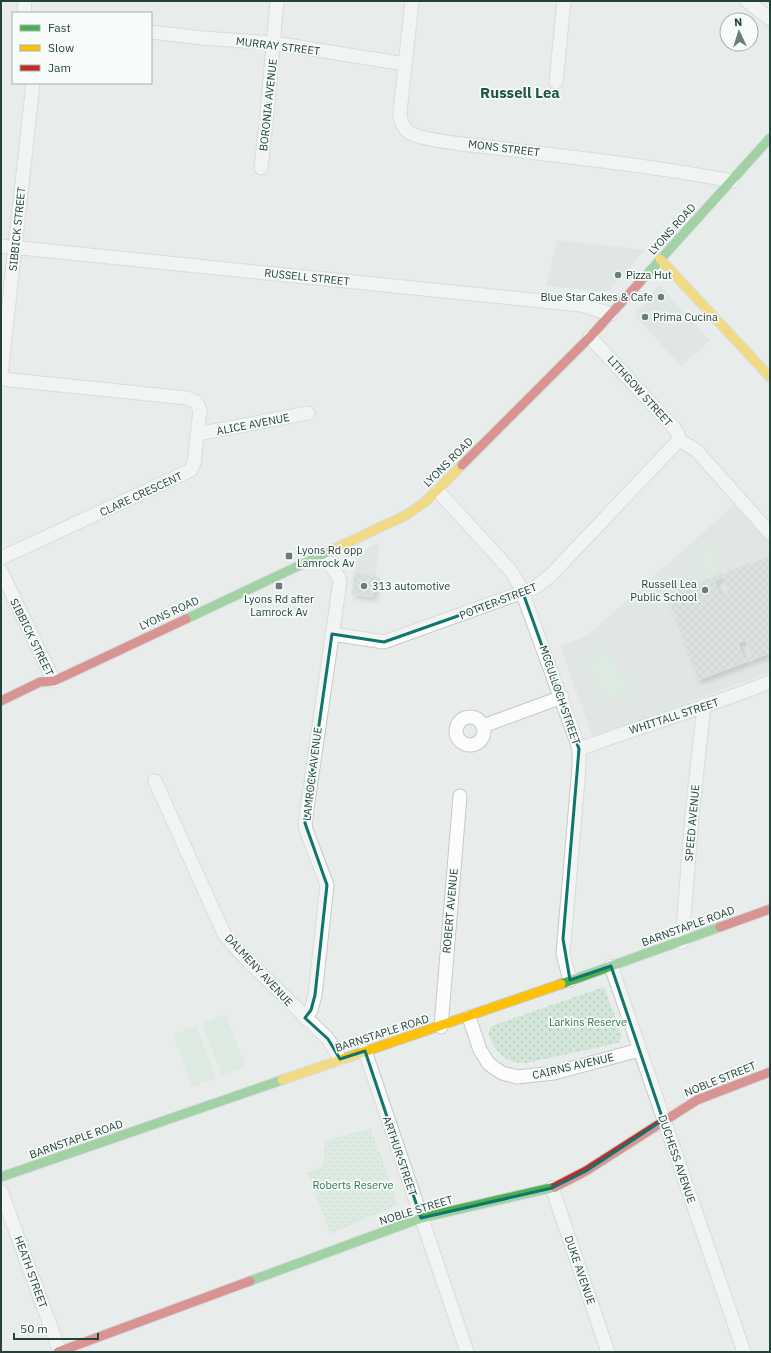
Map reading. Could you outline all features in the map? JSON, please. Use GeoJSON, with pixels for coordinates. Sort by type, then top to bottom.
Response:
{"type":"FeatureCollection","features":[{"type":"Feature","properties":{"kind":"street"},"geometry":{"type":"LineString","coordinates":[[24,1],[25,12]]}},
{"type":"Feature","properties":{"kind":"street","name":"BORONIA AVENUE"},"geometry":{"type":"LineString","coordinates":[[261,168],[274,43],[276,1]]}},
{"type":"Feature","properties":{"kind":"street","name":"MONS STREET"},"geometry":{"type":"LineString","coordinates":[[412,1],[400,118],[403,126],[410,133],[421,137],[648,167],[732,181]]}},
{"type":"Feature","properties":{"kind":"street"},"geometry":{"type":"LineString","coordinates":[[556,82],[564,1]]}},
{"type":"Feature","properties":{"kind":"street"},"geometry":{"type":"LineString","coordinates":[[747,1],[770,19]]}},
{"type":"Feature","properties":{"kind":"street","name":"MURRAY STREET"},"geometry":{"type":"LineString","coordinates":[[152,32],[202,38],[274,43],[405,64]]}},
{"type":"Feature","properties":{"kind":"street","name":"SIBBICK STREET"},"geometry":{"type":"LineString","coordinates":[[1,375],[33,84]]}},
{"type":"Feature","properties":{"kind":"street","name":"LYONS ROAD"},"geometry":{"type":"LineString","coordinates":[[1,701],[40,682],[54,681],[322,553],[406,515],[438,491],[590,337],[770,138]]}},
{"type":"Feature","properties":{"kind":"street","name":"RUSSELL STREET"},"geometry":{"type":"LineString","coordinates":[[1,246],[581,305],[611,314]]}},
{"type":"Feature","properties":{"kind":"street"},"geometry":{"type":"LineString","coordinates":[[660,260],[770,377]]}},
{"type":"Feature","properties":{"kind":"street","name":"LITHGOW STREET"},"geometry":{"type":"LineString","coordinates":[[590,337],[675,429],[679,440]]}},
{"type":"Feature","properties":{"kind":"street","name":"CLARE CRESCENT"},"geometry":{"type":"LineString","coordinates":[[1,379],[187,398],[196,402],[200,410],[194,463],[191,470],[1,558]]}},
{"type":"Feature","properties":{"kind":"street","name":"ALICE AVENUE"},"geometry":{"type":"LineString","coordinates":[[197,434],[308,413]]}},
{"type":"Feature","properties":{"kind":"street"},"geometry":{"type":"LineString","coordinates":[[679,440],[696,450],[770,533]]}},
{"type":"Feature","properties":{"kind":"street","name":"POTTER STREET"},"geometry":{"type":"LineString","coordinates":[[332,634],[384,642],[523,593],[543,583],[678,443],[679,440]]}},
{"type":"Feature","properties":{"kind":"street","name":"MCCULLOCH STREET"},"geometry":{"type":"LineString","coordinates":[[438,491],[511,571],[523,593],[562,697],[578,749],[579,767],[563,947],[565,964],[570,980]]}},
{"type":"Feature","properties":{"kind":"street","name":"LAMROCK AVENUE"},"geometry":{"type":"LineString","coordinates":[[304,1018],[312,1010],[315,996],[327,885],[306,830],[305,823],[340,581],[337,573],[322,553]]}},
{"type":"Feature","properties":{"kind":"street","name":"SIBBICK STREET"},"geometry":{"type":"LineString","coordinates":[[1,571],[54,681]]}},
{"type":"Feature","properties":{"kind":"street","name":"LYONS ROAD"},"geometry":{"type":"LineString","coordinates":[[45,692],[54,681]]}},
{"type":"Feature","properties":{"kind":"street","name":"WHITTALL STREET"},"geometry":{"type":"LineString","coordinates":[[578,749],[704,705],[727,699],[770,682]]}},
{"type":"Feature","properties":{"kind":"street"},"geometry":{"type":"LineString","coordinates":[[483,726],[562,697]]}},
{"type":"Feature","properties":{"kind":"street","name":"SPEED AVENUE"},"geometry":{"type":"LineString","coordinates":[[682,942],[692,815],[704,705]]}},
{"type":"Feature","properties":{"kind":"street","name":"DALMENY AVENUE"},"geometry":{"type":"LineString","coordinates":[[155,781],[225,936],[304,1018],[328,1039],[340,1059]]}},
{"type":"Feature","properties":{"kind":"street","name":"ROBERT AVENUE"},"geometry":{"type":"LineString","coordinates":[[440,1027],[460,796]]}},
{"type":"Feature","properties":{"kind":"street","name":"BARNSTAPLE ROAD"},"geometry":{"type":"LineString","coordinates":[[1,1178],[340,1059],[469,1017],[570,980],[682,942],[770,909]]}},
{"type":"Feature","properties":{"kind":"street","name":"DUCHESS AVENUE"},"geometry":{"type":"LineString","coordinates":[[611,966],[744,1352]]}},
{"type":"Feature","properties":{"kind":"street","name":"CAIRNS AVENUE"},"geometry":{"type":"LineString","coordinates":[[469,1017],[480,1050],[489,1064],[502,1073],[517,1077],[554,1073],[639,1050]]}},
{"type":"Feature","properties":{"kind":"street","name":"ARTHUR STREET"},"geometry":{"type":"LineString","coordinates":[[365,1051],[467,1352]]}},
{"type":"Feature","properties":{"kind":"street","name":"NOBLE STREET"},"geometry":{"type":"LineString","coordinates":[[60,1352],[421,1218],[552,1188],[586,1171],[663,1120],[697,1100],[770,1073]]}},
{"type":"Feature","properties":{"kind":"street","name":"DUKE AVENUE"},"geometry":{"type":"LineString","coordinates":[[552,1188],[608,1352]]}},
{"type":"Feature","properties":{"kind":"street","name":"HEATH STREET"},"geometry":{"type":"LineString","coordinates":[[1,1191],[60,1352]]}},
{"type":"Feature","properties":{"kind":"highlighted area"},"geometry":{"type":"Polygon","coordinates":[[[523,593],[579,749],[563,939],[570,980],[611,966],[663,1120],[586,1171],[552,1188],[421,1218],[365,1051],[340,1059],[328,1039],[305,1018],[311,1010],[315,995],[327,885],[305,823],[332,634],[384,642],[523,593]]]}},
{"type":"Feature","properties":{"kind":"shaded area"},"geometry":{"type":"Polygon","coordinates":[[[557,240],[645,250],[610,290],[605,292],[546,286],[557,240]]]}},
{"type":"Feature","properties":{"kind":"shaded area"},"geometry":{"type":"Polygon","coordinates":[[[659,285],[710,340],[681,366],[634,315],[659,285]]]}},
{"type":"Feature","properties":{"kind":"shaded area","name":"Russell Lea Public School"},"geometry":{"type":"Polygon","coordinates":[[[734,505],[770,543],[770,672],[593,738],[560,646],[587,636],[734,505]]]}},
{"type":"Feature","properties":{"kind":"shaded area"},"geometry":{"type":"Polygon","coordinates":[[[380,542],[373,597],[352,594],[358,554],[380,542]]]}},
{"type":"Feature","properties":{"kind":"green space"},"geometry":{"type":"Polygon","coordinates":[[[710,541],[720,570],[709,574],[702,570],[700,558],[703,550],[710,541]]]}},
{"type":"Feature","properties":{"kind":"green space"},"geometry":{"type":"Polygon","coordinates":[[[607,649],[631,689],[608,702],[585,661],[607,649]]]}},
{"type":"Feature","properties":{"kind":"green space","name":"Larkins Reserve"},"geometry":{"type":"Polygon","coordinates":[[[604,987],[622,1036],[618,1043],[526,1063],[519,1063],[507,1059],[502,1055],[494,1045],[488,1033],[491,1026],[604,987]]]}},
{"type":"Feature","properties":{"kind":"green space"},"geometry":{"type":"Polygon","coordinates":[[[225,1014],[246,1066],[222,1075],[202,1023],[225,1014]]]}},
{"type":"Feature","properties":{"kind":"green space"},"geometry":{"type":"Polygon","coordinates":[[[196,1026],[216,1078],[192,1087],[173,1035],[196,1026]]]}},
{"type":"Feature","properties":{"kind":"green space","name":"Roberts Reserve"},"geometry":{"type":"Polygon","coordinates":[[[371,1128],[398,1205],[330,1234],[307,1173],[323,1166],[325,1141],[371,1128]]]}},
{"type":"Feature","properties":{"kind":"building"},"geometry":{"type":"Polygon","coordinates":[[[768,557],[770,563],[770,653],[698,680],[666,594],[768,557]],[[723,577],[714,580],[720,596],[729,593],[723,577]],[[746,640],[738,643],[744,659],[752,656],[746,640]]]}},
{"type":"Feature","properties":{"kind":"building","name":"313 automotive"},"geometry":{"type":"Polygon","coordinates":[[[354,573],[376,576],[373,597],[352,594],[354,573]]]}},
{"type":"Feature","properties":{"kind":"traffic: fast"},"geometry":{"type":"LineString","coordinates":[[640,282],[770,138]]}},
{"type":"Feature","properties":{"kind":"traffic: fast"},"geometry":{"type":"LineString","coordinates":[[186,619],[330,551]]}},
{"type":"Feature","properties":{"kind":"traffic: fast"},"geometry":{"type":"LineString","coordinates":[[561,984],[720,927]]}},
{"type":"Feature","properties":{"kind":"traffic: fast"},"geometry":{"type":"LineString","coordinates":[[1,1177],[282,1080]]}},
{"type":"Feature","properties":{"kind":"traffic: fast"},"geometry":{"type":"LineString","coordinates":[[250,1281],[421,1218],[555,1187]]}},
{"type":"Feature","properties":{"kind":"traffic: slow"},"geometry":{"type":"LineString","coordinates":[[660,259],[770,377]]}},
{"type":"Feature","properties":{"kind":"traffic: slow"},"geometry":{"type":"LineString","coordinates":[[330,551],[406,515],[425,502],[462,465]]}},
{"type":"Feature","properties":{"kind":"traffic: slow"},"geometry":{"type":"LineString","coordinates":[[282,1080],[561,984]]}},
{"type":"Feature","properties":{"kind":"traffic: jam"},"geometry":{"type":"LineString","coordinates":[[462,465],[590,337],[640,282]]}},
{"type":"Feature","properties":{"kind":"traffic: jam"},"geometry":{"type":"LineString","coordinates":[[1,701],[40,682],[54,681],[186,619]]}},
{"type":"Feature","properties":{"kind":"traffic: jam"},"geometry":{"type":"LineString","coordinates":[[720,927],[770,909]]}},
{"type":"Feature","properties":{"kind":"traffic: jam"},"geometry":{"type":"LineString","coordinates":[[555,1187],[586,1171],[697,1100],[770,1072]]}},
{"type":"Feature","properties":{"kind":"traffic: jam"},"geometry":{"type":"LineString","coordinates":[[58,1352],[250,1281]]}},
{"type":"Feature","properties":{"kind":"place","name":"Pizza Hut"},"geometry":{"type":"Point","coordinates":[618,275]}},
{"type":"Feature","properties":{"kind":"place","name":"Blue Star Cakes & Cafe"},"geometry":{"type":"Point","coordinates":[661,297]}},
{"type":"Feature","properties":{"kind":"place","name":"Prima Cucina"},"geometry":{"type":"Point","coordinates":[645,317]}},
{"type":"Feature","properties":{"kind":"place","name":"Lyons Rd opp Lamrock Av"},"geometry":{"type":"Point","coordinates":[289,556]}},
{"type":"Feature","properties":{"kind":"place","name":"Lyons Rd after Lamrock Av"},"geometry":{"type":"Point","coordinates":[279,586]}},
{"type":"Feature","properties":{"kind":"place","name":"313 automotive"},"geometry":{"type":"Point","coordinates":[364,586]}},
{"type":"Feature","properties":{"kind":"place","name":"Russell Lea Public School"},"geometry":{"type":"Point","coordinates":[705,590]}},
{"type":"Feature","properties":{"kind":"district","name":"Russell Lea"},"geometry":{"type":"Point","coordinates":[520,93]}}]}
